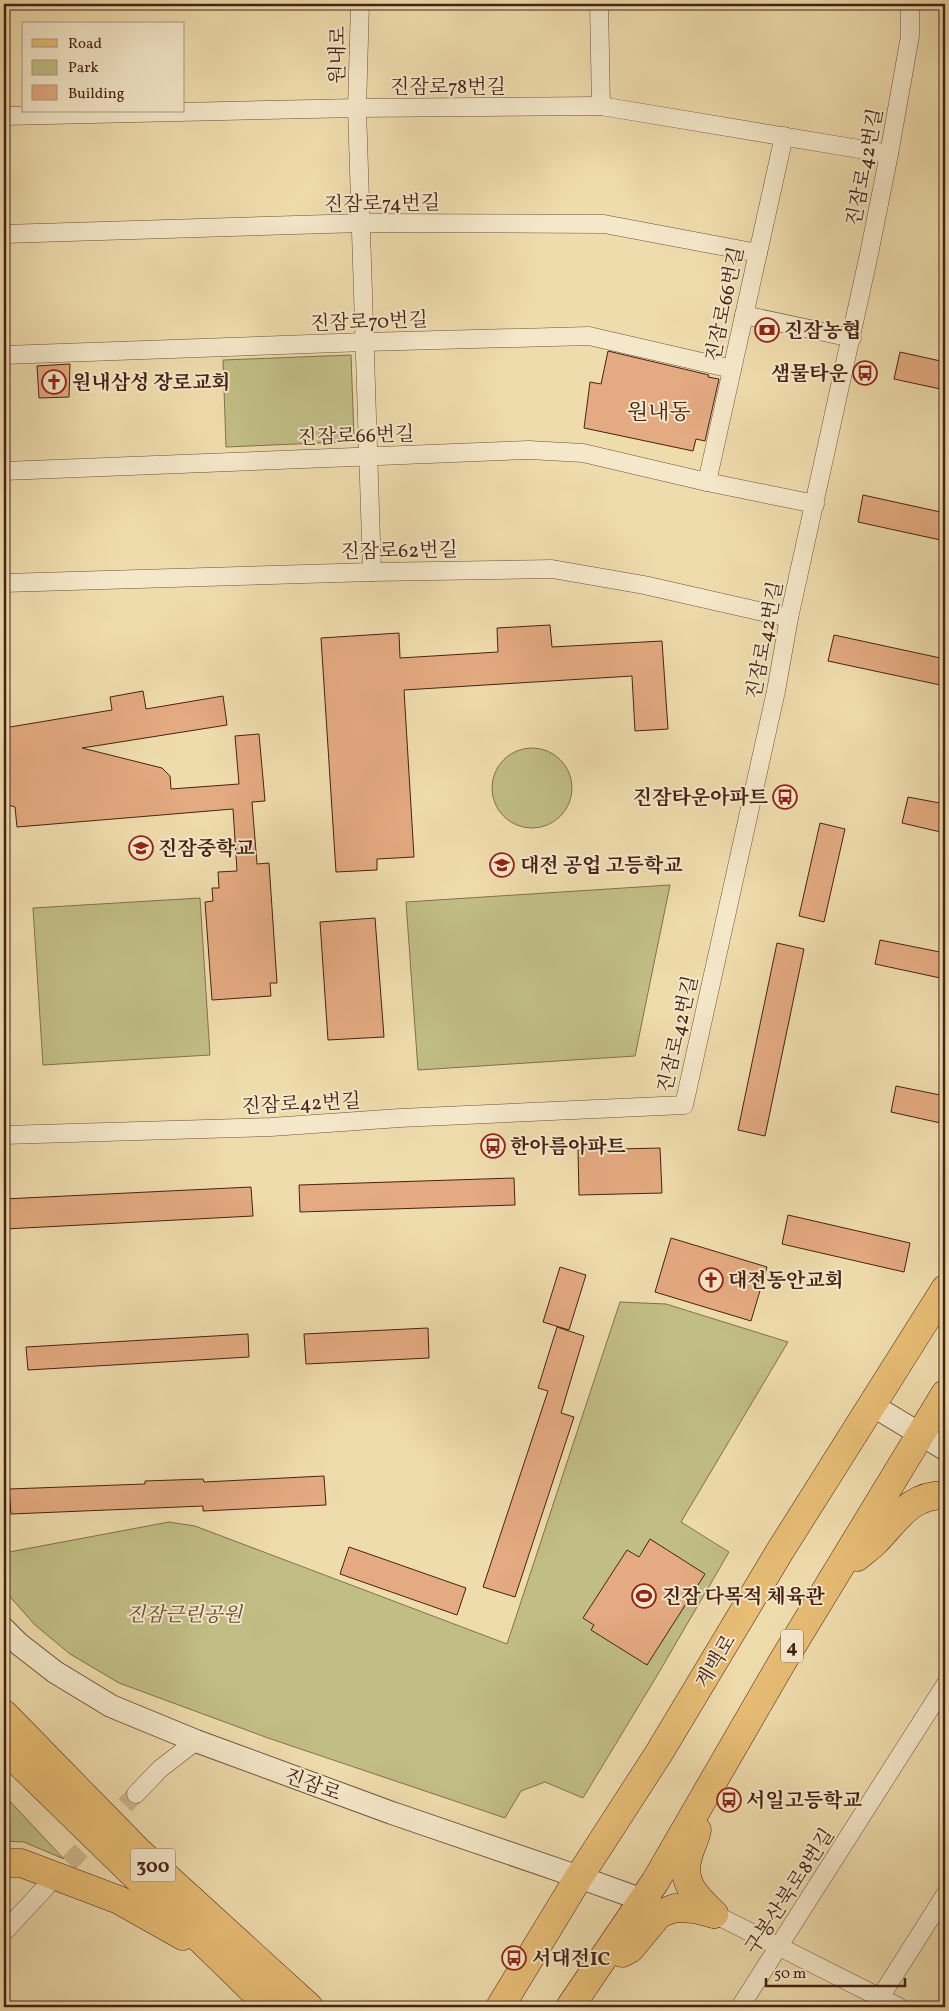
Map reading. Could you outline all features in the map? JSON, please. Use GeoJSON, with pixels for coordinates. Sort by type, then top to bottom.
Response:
{"type":"FeatureCollection","features":[{"type":"Feature","properties":{"kind":"main road","name":"계백로"},"geometry":{"type":"LineString","coordinates":[[500,2007],[579,1877],[659,1753],[780,1551],[945,1288]]}},
{"type":"Feature","properties":{"kind":"main road","name":"4"},"geometry":{"type":"LineString","coordinates":[[570,2007],[643,1900],[945,1394]]}},
{"type":"Feature","properties":{"kind":"main road"},"geometry":{"type":"LineString","coordinates":[[836,1574],[874,1542],[905,1508],[935,1495],[945,1495]]}},
{"type":"Feature","properties":{"kind":"main road","name":"300"},"geometry":{"type":"LineString","coordinates":[[4,1714],[138,1851],[309,2007]]}},
{"type":"Feature","properties":{"kind":"main road"},"geometry":{"type":"LineString","coordinates":[[4,1748],[270,2007]]}},
{"type":"Feature","properties":{"kind":"main road"},"geometry":{"type":"LineString","coordinates":[[705,1794],[685,1871],[689,1887],[698,1899],[714,1914]]}},
{"type":"Feature","properties":{"kind":"main road"},"geometry":{"type":"LineString","coordinates":[[4,1863],[22,1863],[118,1900],[215,1954]]}},
{"type":"Feature","properties":{"kind":"main road"},"geometry":{"type":"LineString","coordinates":[[595,1970],[630,1949],[659,1914],[675,1908],[694,1909],[714,1914]]}},
{"type":"Feature","properties":{"kind":"street","name":"원내로"},"geometry":{"type":"LineString","coordinates":[[360,4],[357,108],[372,572]]}},
{"type":"Feature","properties":{"kind":"street"},"geometry":{"type":"LineString","coordinates":[[599,4],[601,106]]}},
{"type":"Feature","properties":{"kind":"street","name":"진잠로42번길"},"geometry":{"type":"LineString","coordinates":[[4,1135],[271,1127],[400,1118],[684,1106],[776,691],[789,618],[852,338],[889,154],[910,36],[910,4]]}},
{"type":"Feature","properties":{"kind":"street","name":"진잠로78번길"},"geometry":{"type":"LineString","coordinates":[[185,112],[601,106],[889,154]]}},
{"type":"Feature","properties":{"kind":"street","name":"진잠로78번길"},"geometry":{"type":"LineString","coordinates":[[4,116],[180,112]]}},
{"type":"Feature","properties":{"kind":"street","name":"진잠로66번길"},"geometry":{"type":"LineString","coordinates":[[707,482],[784,136]]}},
{"type":"Feature","properties":{"kind":"street","name":"진잠로74번길"},"geometry":{"type":"LineString","coordinates":[[4,234],[361,224],[604,224],[758,252]]}},
{"type":"Feature","properties":{"kind":"street"},"geometry":{"type":"LineString","coordinates":[[744,315],[852,338]]}},
{"type":"Feature","properties":{"kind":"street","name":"진잠로70번길"},"geometry":{"type":"LineString","coordinates":[[4,355],[589,336],[732,370]]}},
{"type":"Feature","properties":{"kind":"street","name":"진잠로66번길"},"geometry":{"type":"LineString","coordinates":[[4,471],[367,455],[529,450],[583,452],[707,482],[815,504]]}},
{"type":"Feature","properties":{"kind":"street","name":"진잠로62번길"},"geometry":{"type":"LineString","coordinates":[[4,583],[372,572],[552,569],[644,585],[789,618]]}},
{"type":"Feature","properties":{"kind":"street"},"geometry":{"type":"LineString","coordinates":[[872,1405],[945,1449]]}},
{"type":"Feature","properties":{"kind":"street","name":"진잠로"},"geometry":{"type":"LineString","coordinates":[[4,1629],[19,1644],[55,1672],[111,1706],[196,1741],[411,1820],[643,1900]]}},
{"type":"Feature","properties":{"kind":"street","name":"구봉산북로8번길"},"geometry":{"type":"LineString","coordinates":[[740,2007],[943,1694]]}},
{"type":"Feature","properties":{"kind":"street"},"geometry":{"type":"LineString","coordinates":[[136,1794],[160,1769],[196,1741]]}},
{"type":"Feature","properties":{"kind":"street"},"geometry":{"type":"LineString","coordinates":[[4,1932],[46,1887]]}},
{"type":"Feature","properties":{"kind":"street"},"geometry":{"type":"LineString","coordinates":[[877,2002],[945,1895]]}},
{"type":"Feature","properties":{"kind":"street"},"geometry":{"type":"LineString","coordinates":[[714,1914],[779,1946],[877,2002],[899,2007]]}},
{"type":"Feature","properties":{"kind":"green space"},"geometry":{"type":"Polygon","coordinates":[[[351,355],[354,437],[342,442],[226,447],[223,360],[351,355]]]}},
{"type":"Feature","properties":{"kind":"green space"},"geometry":{"type":"Polygon","coordinates":[[[524,748],[540,748],[561,759],[572,780],[572,796],[561,817],[540,828],[524,828],[510,822],[498,810],[492,796],[492,780],[498,766],[510,754],[524,748]]]}},
{"type":"Feature","properties":{"kind":"green space"},"geometry":{"type":"Polygon","coordinates":[[[670,885],[635,1056],[418,1070],[406,902],[670,885]]]}},
{"type":"Feature","properties":{"kind":"green space"},"geometry":{"type":"Polygon","coordinates":[[[200,898],[210,1055],[43,1065],[33,908],[200,898]]]}},
{"type":"Feature","properties":{"kind":"green space","name":"진잠근린공원"},"geometry":{"type":"Polygon","coordinates":[[[620,1302],[666,1304],[788,1342],[681,1522],[729,1552],[583,1798],[545,1782],[521,1791],[505,1818],[268,1738],[119,1683],[70,1654],[35,1625],[4,1590],[4,1553],[169,1522],[195,1526],[507,1644],[620,1302]]]}},
{"type":"Feature","properties":{"kind":"green space"},"geometry":{"type":"Polygon","coordinates":[[[4,1795],[64,1859],[24,1842],[4,1841],[4,1795]]]}},
{"type":"Feature","properties":{"kind":"building"},"geometry":{"type":"Polygon","coordinates":[[[608,351],[719,379],[705,441],[696,439],[693,451],[584,428],[590,382],[601,384],[608,351]]]}},
{"type":"Feature","properties":{"kind":"building"},"geometry":{"type":"Polygon","coordinates":[[[900,352],[945,362],[945,390],[894,379],[900,352]]]}},
{"type":"Feature","properties":{"kind":"building","name":"원내삼성 장로교회"},"geometry":{"type":"Polygon","coordinates":[[[70,364],[69,397],[39,398],[37,366],[70,364]]]}},
{"type":"Feature","properties":{"kind":"building"},"geometry":{"type":"Polygon","coordinates":[[[863,495],[945,513],[945,541],[858,522],[863,495]]]}},
{"type":"Feature","properties":{"kind":"building"},"geometry":{"type":"Polygon","coordinates":[[[550,625],[552,647],[662,641],[668,729],[635,731],[632,676],[404,690],[414,857],[377,859],[377,870],[336,872],[321,638],[399,633],[400,658],[498,652],[497,628],[550,625]]]}},
{"type":"Feature","properties":{"kind":"building"},"geometry":{"type":"Polygon","coordinates":[[[834,635],[945,659],[945,686],[828,661],[834,635]]]}},
{"type":"Feature","properties":{"kind":"building"},"geometry":{"type":"Polygon","coordinates":[[[143,691],[146,709],[223,696],[227,725],[82,748],[162,768],[170,776],[171,789],[239,784],[235,736],[259,734],[265,801],[252,802],[257,864],[269,863],[277,983],[270,983],[271,996],[212,1000],[205,902],[213,901],[212,888],[219,888],[218,872],[237,871],[233,809],[17,827],[15,807],[8,805],[4,776],[4,728],[112,710],[110,697],[143,691]]]}},
{"type":"Feature","properties":{"kind":"building"},"geometry":{"type":"Polygon","coordinates":[[[908,797],[945,804],[945,833],[902,823],[908,797]]]}},
{"type":"Feature","properties":{"kind":"building"},"geometry":{"type":"Polygon","coordinates":[[[820,823],[845,829],[824,922],[799,916],[820,823]]]}},
{"type":"Feature","properties":{"kind":"building"},"geometry":{"type":"Polygon","coordinates":[[[375,918],[384,1037],[328,1040],[320,922],[375,918]]]}},
{"type":"Feature","properties":{"kind":"building"},"geometry":{"type":"Polygon","coordinates":[[[880,940],[945,953],[945,979],[875,964],[880,940]]]}},
{"type":"Feature","properties":{"kind":"building"},"geometry":{"type":"Polygon","coordinates":[[[777,943],[804,949],[765,1136],[738,1130],[777,943]]]}},
{"type":"Feature","properties":{"kind":"building"},"geometry":{"type":"Polygon","coordinates":[[[896,1086],[945,1096],[945,1124],[891,1112],[896,1086]]]}},
{"type":"Feature","properties":{"kind":"building"},"geometry":{"type":"Polygon","coordinates":[[[660,1148],[662,1193],[579,1195],[578,1150],[660,1148]]]}},
{"type":"Feature","properties":{"kind":"building"},"geometry":{"type":"Polygon","coordinates":[[[514,1178],[515,1205],[300,1212],[299,1185],[514,1178]]]}},
{"type":"Feature","properties":{"kind":"building"},"geometry":{"type":"Polygon","coordinates":[[[251,1187],[253,1216],[5,1229],[4,1199],[251,1187]]]}},
{"type":"Feature","properties":{"kind":"building"},"geometry":{"type":"Polygon","coordinates":[[[788,1215],[910,1243],[904,1272],[782,1244],[788,1215]]]}},
{"type":"Feature","properties":{"kind":"building","name":"대전동안교회"},"geometry":{"type":"Polygon","coordinates":[[[671,1238],[767,1267],[751,1321],[655,1292],[671,1238]]]}},
{"type":"Feature","properties":{"kind":"building"},"geometry":{"type":"Polygon","coordinates":[[[560,1267],[586,1275],[569,1330],[543,1322],[560,1267]]]}},
{"type":"Feature","properties":{"kind":"building"},"geometry":{"type":"Polygon","coordinates":[[[557,1327],[584,1336],[561,1413],[574,1417],[515,1597],[483,1587],[548,1391],[538,1388],[557,1327]]]}},
{"type":"Feature","properties":{"kind":"building"},"geometry":{"type":"Polygon","coordinates":[[[428,1328],[429,1358],[306,1364],[304,1334],[428,1328]]]}},
{"type":"Feature","properties":{"kind":"building"},"geometry":{"type":"Polygon","coordinates":[[[248,1334],[249,1357],[28,1370],[26,1347],[248,1334]]]}},
{"type":"Feature","properties":{"kind":"building"},"geometry":{"type":"Polygon","coordinates":[[[324,1476],[326,1505],[203,1511],[203,1506],[11,1514],[9,1489],[145,1484],[145,1481],[203,1479],[204,1482],[324,1476]]]}},
{"type":"Feature","properties":{"kind":"building","name":"진잠 다목적 체육관"},"geometry":{"type":"Polygon","coordinates":[[[650,1539],[705,1574],[647,1665],[591,1630],[594,1625],[583,1618],[627,1550],[639,1557],[650,1539]]]}},
{"type":"Feature","properties":{"kind":"building"},"geometry":{"type":"Polygon","coordinates":[[[349,1547],[466,1588],[457,1615],[340,1574],[349,1547]]]}},
{"type":"Feature","properties":{"kind":"tunnel"},"geometry":{"type":"LineString","coordinates":[[50,1883],[136,1794]]}},
{"type":"Feature","properties":{"kind":"place","name":"진잠농협"},"geometry":{"type":"Point","coordinates":[767,330]}},
{"type":"Feature","properties":{"kind":"place","name":"샘물타운"},"geometry":{"type":"Point","coordinates":[865,373]}},
{"type":"Feature","properties":{"kind":"place","name":"원내삼성 장로교회"},"geometry":{"type":"Point","coordinates":[54,382]}},
{"type":"Feature","properties":{"kind":"place","name":"진잠타운아파트"},"geometry":{"type":"Point","coordinates":[785,797]}},
{"type":"Feature","properties":{"kind":"place","name":"진잠중학교"},"geometry":{"type":"Point","coordinates":[141,848]}},
{"type":"Feature","properties":{"kind":"place","name":"대전 공업 고등학교"},"geometry":{"type":"Point","coordinates":[502,865]}},
{"type":"Feature","properties":{"kind":"place","name":"한아름아파트"},"geometry":{"type":"Point","coordinates":[493,1146]}},
{"type":"Feature","properties":{"kind":"place","name":"대전동안교회"},"geometry":{"type":"Point","coordinates":[711,1280]}},
{"type":"Feature","properties":{"kind":"place","name":"진잠 다목적 체육관"},"geometry":{"type":"Point","coordinates":[644,1596]}},
{"type":"Feature","properties":{"kind":"place","name":"서일고등학교"},"geometry":{"type":"Point","coordinates":[729,1800]}},
{"type":"Feature","properties":{"kind":"place","name":"서대전IC"},"geometry":{"type":"Point","coordinates":[514,1958]}},
{"type":"Feature","properties":{"kind":"district","name":"원내동"},"geometry":{"type":"Point","coordinates":[659,411]}}]}
